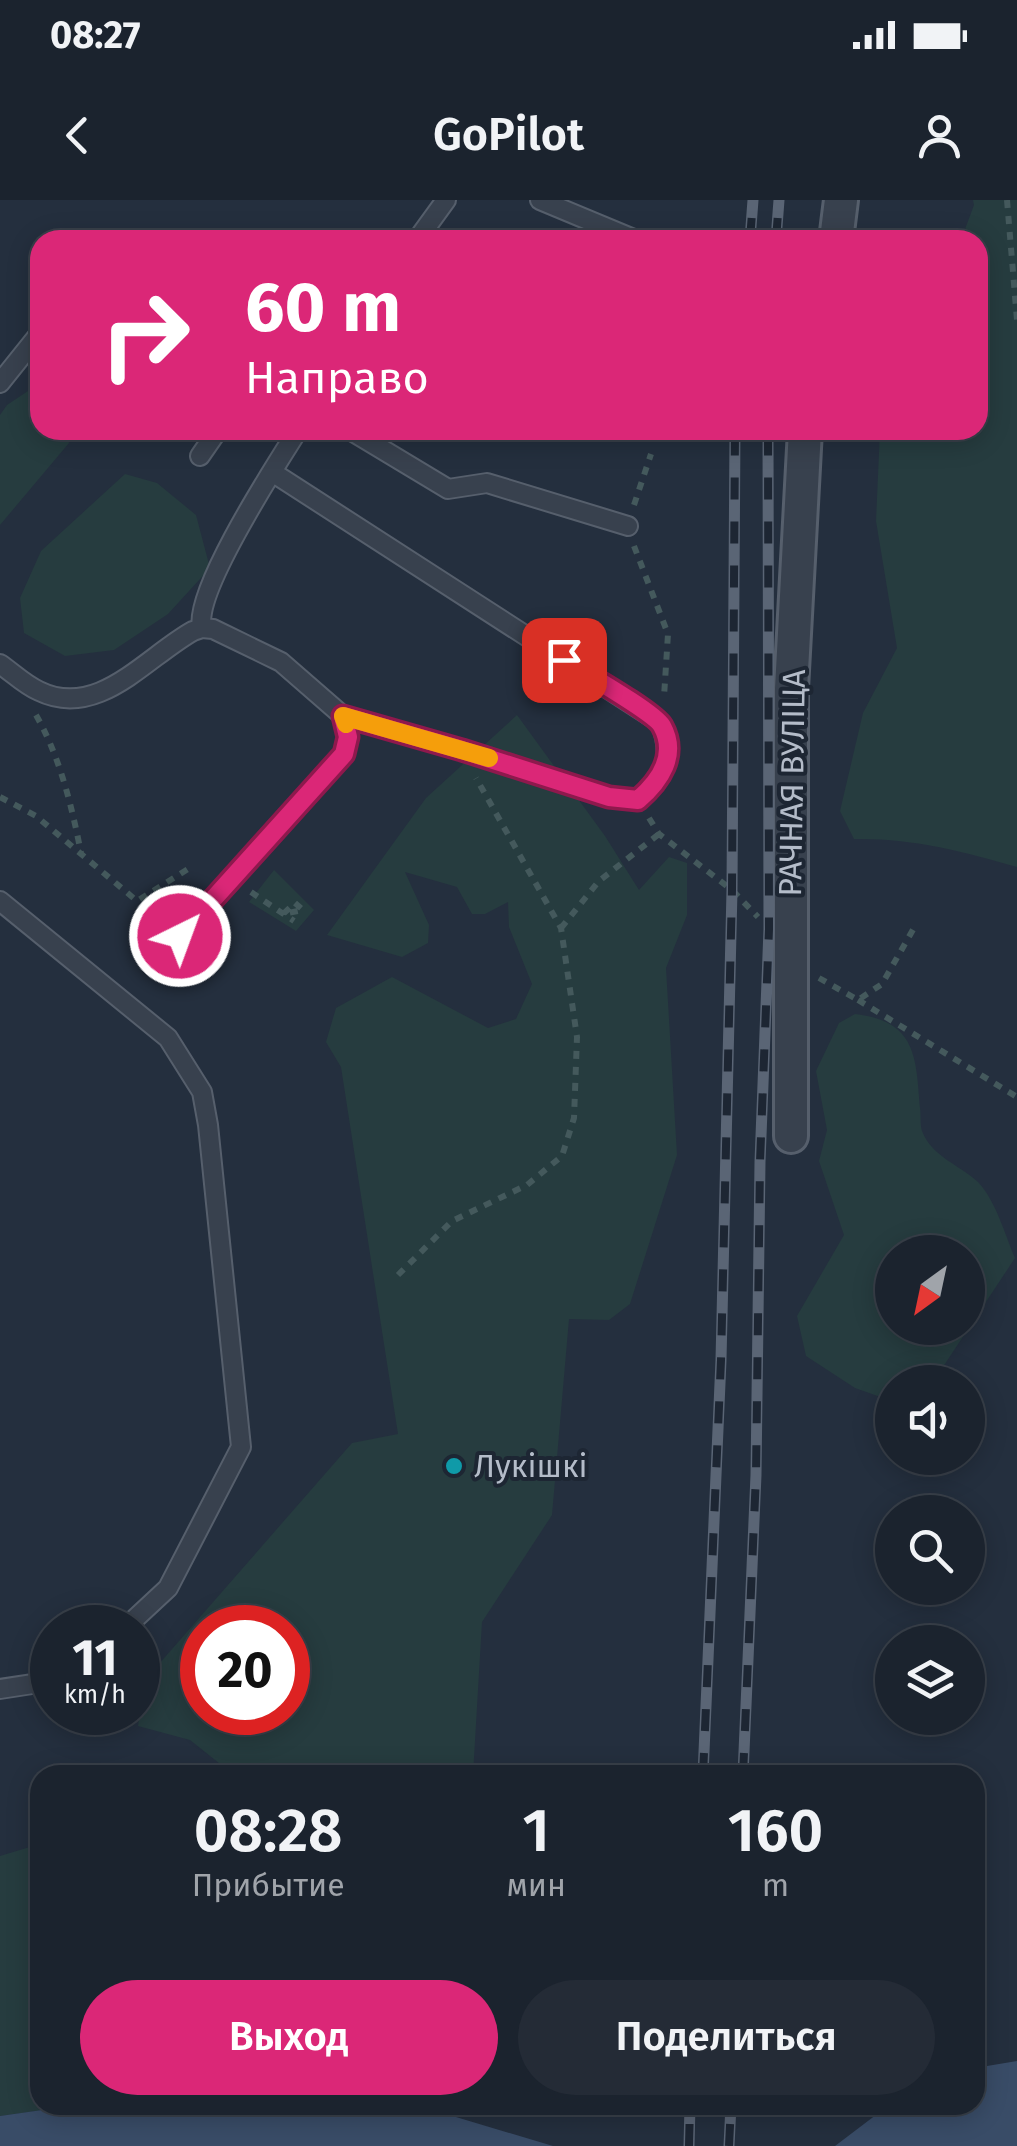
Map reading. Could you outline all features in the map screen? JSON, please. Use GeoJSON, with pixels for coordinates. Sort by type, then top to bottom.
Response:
{"type":"FeatureCollection","features":[{"type":"Feature","properties":{"kind":"street"},"geometry":{"type":"LineString","coordinates":[[837,230],[841,200]]}},
{"type":"Feature","properties":{"kind":"street","name":"РАЧНАЯ ВУЛІЦА"},"geometry":{"type":"LineString","coordinates":[[792,1136],[791,689],[804,440]]}},
{"type":"Feature","properties":{"kind":"lane"},"geometry":{"type":"LineString","coordinates":[[424,230],[446,200]]}},
{"type":"Feature","properties":{"kind":"lane"},"geometry":{"type":"LineString","coordinates":[[540,200],[612,230]]}},
{"type":"Feature","properties":{"kind":"lane"},"geometry":{"type":"LineString","coordinates":[[0,383],[30,346]]}},
{"type":"Feature","properties":{"kind":"lane"},"geometry":{"type":"LineString","coordinates":[[200,456],[211,440]]}},
{"type":"Feature","properties":{"kind":"lane"},"geometry":{"type":"LineString","coordinates":[[202,628],[204,602],[243,522],[292,440]]}},
{"type":"Feature","properties":{"kind":"lane"},"geometry":{"type":"LineString","coordinates":[[367,440],[448,489],[486,483],[628,526]]}},
{"type":"Feature","properties":{"kind":"lane"},"geometry":{"type":"LineString","coordinates":[[0,664],[38,691],[64,700],[112,688],[178,639],[202,628],[212,629],[280,662],[343,716],[609,797],[638,800],[659,782],[670,750],[661,722],[272,472]]}},
{"type":"Feature","properties":{"kind":"lane"},"geometry":{"type":"LineString","coordinates":[[180,936],[344,754],[348,737],[343,716]]}},
{"type":"Feature","properties":{"kind":"lane"},"geometry":{"type":"LineString","coordinates":[[0,900],[168,1038],[202,1092],[241,1446],[168,1588],[150,1605]]}},
{"type":"Feature","properties":{"kind":"lane"},"geometry":{"type":"LineString","coordinates":[[0,1689],[30,1684]]}},
{"type":"Feature","properties":{"kind":"path"},"geometry":{"type":"LineString","coordinates":[[1007,200],[1017,320]]}},
{"type":"Feature","properties":{"kind":"path"},"geometry":{"type":"LineString","coordinates":[[650,454],[628,526],[646,584],[668,634],[668,672],[661,722]]}},
{"type":"Feature","properties":{"kind":"path"},"geometry":{"type":"LineString","coordinates":[[34,712],[48,736],[74,814],[81,854]]}},
{"type":"Feature","properties":{"kind":"path"},"geometry":{"type":"LineString","coordinates":[[398,1275],[452,1221],[527,1186],[562,1156],[574,1118],[577,1037],[561,928],[490,807],[462,750]]}},
{"type":"Feature","properties":{"kind":"path"},"geometry":{"type":"LineString","coordinates":[[0,797],[36,816],[137,900],[188,869]]}},
{"type":"Feature","properties":{"kind":"path"},"geometry":{"type":"LineString","coordinates":[[638,800],[659,834],[732,890],[815,976],[1017,1097]]}},
{"type":"Feature","properties":{"kind":"path"},"geometry":{"type":"LineString","coordinates":[[561,928],[599,881],[659,834]]}},
{"type":"Feature","properties":{"kind":"path"},"geometry":{"type":"LineString","coordinates":[[251,892],[282,914],[296,911],[282,914]]}},
{"type":"Feature","properties":{"kind":"path"},"geometry":{"type":"LineString","coordinates":[[858,1000],[882,984],[914,928]]}},
{"type":"Feature","properties":{"kind":"green space"},"geometry":{"type":"Polygon","coordinates":[[[973,200],[1017,200],[1017,867],[937,847],[854,839],[840,811],[863,713],[897,648],[876,521],[880,440],[988,440],[988,230],[965,230],[973,200]]]}},
{"type":"Feature","properties":{"kind":"green space"},"geometry":{"type":"Polygon","coordinates":[[[30,390],[30,440],[69,443],[0,525],[0,415],[7,405],[30,390]]]}},
{"type":"Feature","properties":{"kind":"green space"},"geometry":{"type":"Polygon","coordinates":[[[125,474],[157,483],[196,515],[210,568],[168,614],[114,650],[65,656],[24,633],[20,598],[41,551],[125,474]]]}},
{"type":"Feature","properties":{"kind":"green space"},"geometry":{"type":"Polygon","coordinates":[[[517,715],[639,890],[669,857],[687,863],[687,915],[666,968],[677,1155],[630,1304],[609,1320],[569,1319],[552,1515],[482,1622],[474,1765],[221,1765],[190,1740],[160,1732],[160,1663],[180,1640],[180,1735],[310,1735],[310,1605],[211,1605],[352,1443],[398,1434],[341,1067],[326,1042],[336,1008],[392,977],[488,1028],[516,1019],[532,984],[509,927],[508,902],[485,914],[472,914],[457,887],[405,872],[429,925],[428,943],[402,957],[327,935],[426,798],[517,715]]]}},
{"type":"Feature","properties":{"kind":"green space"},"geometry":{"type":"Polygon","coordinates":[[[274,870],[314,910],[296,931],[249,902],[274,870]]]}},
{"type":"Feature","properties":{"kind":"green space"},"geometry":{"type":"Polygon","coordinates":[[[855,1014],[890,1024],[901,1033],[914,1057],[922,1131],[939,1154],[984,1190],[1015,1258],[985,1303],[985,1235],[875,1235],[875,1345],[957,1345],[944,1365],[875,1365],[875,1395],[855,1388],[806,1356],[797,1316],[844,1235],[819,1161],[827,1130],[816,1071],[839,1023],[855,1014]]]}},
{"type":"Feature","properties":{"kind":"green space"},"geometry":{"type":"Polygon","coordinates":[[[30,1847],[30,2112],[0,2116],[0,1856],[30,1847]]]}},
{"type":"Feature","properties":{"kind":"water"},"geometry":{"type":"Polygon","coordinates":[[[1017,2061],[1017,2146],[835,2146],[876,2115],[985,2115],[985,2066],[1017,2061]]]}},
{"type":"Feature","properties":{"kind":"water"},"geometry":{"type":"Polygon","coordinates":[[[30,2112],[30,2115],[449,2115],[553,2146],[0,2146],[0,2116],[30,2112]]]}},
{"type":"Feature","properties":{"kind":"railway"},"geometry":{"type":"LineString","coordinates":[[751,230],[753,200]]}},
{"type":"Feature","properties":{"kind":"railway"},"geometry":{"type":"LineString","coordinates":[[777,230],[779,200]]}},
{"type":"Feature","properties":{"kind":"railway"},"geometry":{"type":"LineString","coordinates":[[703,1765],[721,1360],[732,890],[735,440]]}},
{"type":"Feature","properties":{"kind":"railway"},"geometry":{"type":"LineString","coordinates":[[743,1765],[756,1475],[760,1162],[769,929],[768,440]]}},
{"type":"Feature","properties":{"kind":"railway"},"geometry":{"type":"LineString","coordinates":[[689,2146],[690,2115]]}},
{"type":"Feature","properties":{"kind":"railway"},"geometry":{"type":"LineString","coordinates":[[729,2146],[731,2115]]}},
{"type":"Feature","properties":{"kind":"slow traffic"},"geometry":{"type":"LineString","coordinates":[[346,724],[343,716],[489,758]]}},
{"type":"Feature","properties":{"kind":"place","name":"Лукішкі"},"geometry":{"type":"Point","coordinates":[454,1466]}},
{"type":"Feature","properties":{"kind":"route"},"geometry":{"type":"LineString","coordinates":[[180,936],[344,754],[348,730],[343,716],[609,797],[638,800],[659,782],[670,750],[661,722],[564,660]]}}]}
